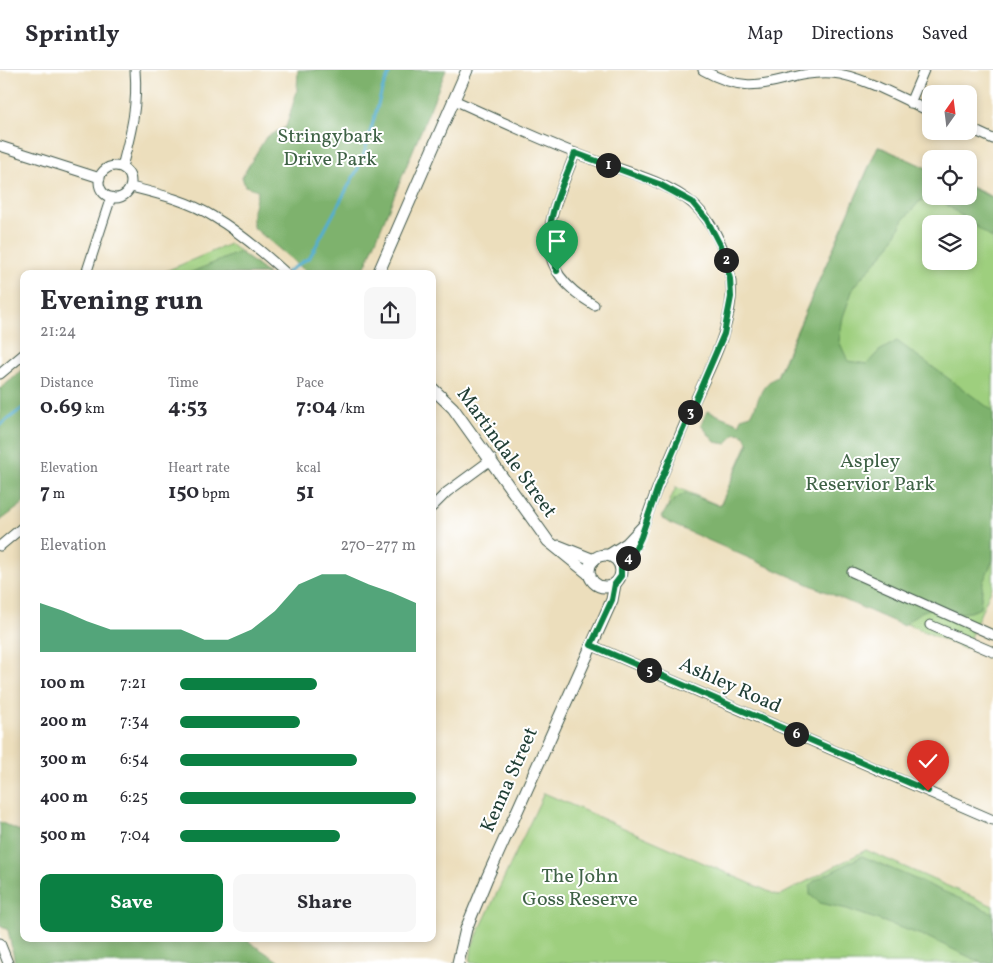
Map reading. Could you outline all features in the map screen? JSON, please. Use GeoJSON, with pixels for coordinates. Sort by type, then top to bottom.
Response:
{"type":"FeatureCollection","features":[{"type":"Feature","properties":{"kind":"street"},"geometry":{"type":"LineString","coordinates":[[122,168],[136,111],[135,70]]}},
{"type":"Feature","properties":{"kind":"street"},"geometry":{"type":"LineString","coordinates":[[380,270],[467,70]]}},
{"type":"Feature","properties":{"kind":"street"},"geometry":{"type":"LineString","coordinates":[[703,70],[726,81],[744,86],[761,86],[817,74],[845,75],[922,108]]}},
{"type":"Feature","properties":{"kind":"street"},"geometry":{"type":"LineString","coordinates":[[910,103],[924,70]]}},
{"type":"Feature","properties":{"kind":"street","name":"Kenna Street"},"geometry":{"type":"LineString","coordinates":[[454,100],[575,153],[659,184],[692,202],[707,220],[722,249],[730,279],[731,297],[724,334],[643,525],[635,550],[621,567],[621,576],[615,584],[612,600],[483,887],[466,929],[458,963]]}},
{"type":"Feature","properties":{"kind":"street"},"geometry":{"type":"LineString","coordinates":[[978,132],[993,139]]}},
{"type":"Feature","properties":{"kind":"street"},"geometry":{"type":"LineString","coordinates":[[0,146],[100,178]]}},
{"type":"Feature","properties":{"kind":"street"},"geometry":{"type":"LineString","coordinates":[[575,153],[551,218],[548,244],[551,257],[563,282],[574,293],[594,305]]}},
{"type":"Feature","properties":{"kind":"street"},"geometry":{"type":"LineString","coordinates":[[116,166],[122,168],[131,178],[130,187],[125,195],[111,198],[101,190],[100,178],[106,169],[116,166]]}},
{"type":"Feature","properties":{"kind":"street"},"geometry":{"type":"LineString","coordinates":[[130,187],[191,205],[213,216],[283,270]]}},
{"type":"Feature","properties":{"kind":"street"},"geometry":{"type":"LineString","coordinates":[[87,270],[111,198]]}},
{"type":"Feature","properties":{"kind":"street"},"geometry":{"type":"LineString","coordinates":[[0,374],[20,357]]}},
{"type":"Feature","properties":{"kind":"street","name":"Martindale Street"},"geometry":{"type":"LineString","coordinates":[[436,392],[453,408],[492,459],[548,542],[590,575]]}},
{"type":"Feature","properties":{"kind":"street"},"geometry":{"type":"LineString","coordinates":[[436,503],[447,492],[492,459]]}},
{"type":"Feature","properties":{"kind":"street","name":"Kenna Street"},"geometry":{"type":"LineString","coordinates":[[594,560],[607,555],[626,543],[643,525]]}},
{"type":"Feature","properties":{"kind":"street"},"geometry":{"type":"LineString","coordinates":[[0,546],[20,529]]}},
{"type":"Feature","properties":{"kind":"street","name":"Martindale Street"},"geometry":{"type":"LineString","coordinates":[[548,542],[594,560]]}},
{"type":"Feature","properties":{"kind":"street"},"geometry":{"type":"LineString","coordinates":[[607,555],[616,559],[621,567]]}},
{"type":"Feature","properties":{"kind":"street"},"geometry":{"type":"LineString","coordinates":[[594,560],[590,567],[590,575],[599,586],[604,615]]}},
{"type":"Feature","properties":{"kind":"street"},"geometry":{"type":"LineString","coordinates":[[852,572],[993,635]]}},
{"type":"Feature","properties":{"kind":"street"},"geometry":{"type":"LineString","coordinates":[[599,586],[607,587],[615,584]]}},
{"type":"Feature","properties":{"kind":"street"},"geometry":{"type":"LineString","coordinates":[[930,625],[993,652]]}},
{"type":"Feature","properties":{"kind":"street","name":"Ashley Road"},"geometry":{"type":"LineString","coordinates":[[591,645],[993,820]]}},
{"type":"Feature","properties":{"kind":"street"},"geometry":{"type":"LineString","coordinates":[[0,943],[8,963]]}},
{"type":"Feature","properties":{"kind":"green space","name":"Stringybark Drive Park"},"geometry":{"type":"Polygon","coordinates":[[[298,70],[446,70],[364,270],[304,270],[253,227],[253,211],[258,190],[245,186],[242,177],[266,137],[286,127],[297,91],[298,70]]]}},
{"type":"Feature","properties":{"kind":"green space","name":"Aspley Reservior Park"},"geometry":{"type":"Polygon","coordinates":[[[878,146],[922,166],[922,205],[977,205],[977,190],[993,197],[993,585],[965,649],[662,519],[676,487],[720,506],[878,146]]]}},
{"type":"Feature","properties":{"kind":"green space","name":"Aspley Reservior Park"},"geometry":{"type":"Polygon","coordinates":[[[878,146],[922,166],[922,201],[904,219],[889,247],[854,286],[843,317],[839,341],[848,361],[867,364],[879,351],[897,341],[993,411],[993,560],[983,582],[980,608],[970,612],[925,610],[904,626],[669,523],[661,517],[673,501],[685,493],[720,506],[749,443],[743,434],[735,433],[727,444],[715,442],[701,425],[707,411],[740,424],[741,418],[751,415],[763,389],[771,380],[777,377],[878,146]]]}},
{"type":"Feature","properties":{"kind":"green space","name":"Aspley Reservior Park"},"geometry":{"type":"Polygon","coordinates":[[[977,191],[993,198],[993,239],[977,227],[977,215],[961,215],[947,205],[977,205],[977,191]]]}},
{"type":"Feature","properties":{"kind":"green space"},"geometry":{"type":"Polygon","coordinates":[[[230,244],[263,270],[168,270],[230,244]]]}},
{"type":"Feature","properties":{"kind":"green space"},"geometry":{"type":"Polygon","coordinates":[[[240,252],[263,270],[197,270],[240,252]]]}},
{"type":"Feature","properties":{"kind":"green space"},"geometry":{"type":"Polygon","coordinates":[[[20,372],[20,506],[0,521],[0,389],[20,372]]]}},
{"type":"Feature","properties":{"kind":"green space","name":"The John Goss Reserve"},"geometry":{"type":"Polygon","coordinates":[[[544,793],[779,896],[866,850],[993,906],[993,963],[470,963],[472,946],[544,793]]]}},
{"type":"Feature","properties":{"kind":"green space"},"geometry":{"type":"Polygon","coordinates":[[[0,822],[20,831],[20,942],[250,942],[281,963],[15,963],[8,930],[0,926],[0,822]]]}},
{"type":"Feature","properties":{"kind":"green space"},"geometry":{"type":"Polygon","coordinates":[[[862,856],[993,913],[993,963],[982,963],[927,937],[847,909],[820,903],[810,895],[810,886],[814,881],[862,856]]]}},
{"type":"Feature","properties":{"kind":"waterway"},"geometry":{"type":"LineString","coordinates":[[290,270],[310,257],[362,161],[383,87],[391,70]]}},
{"type":"Feature","properties":{"kind":"waterway"},"geometry":{"type":"LineString","coordinates":[[0,425],[20,410]]}},
{"type":"Feature","properties":{"kind":"route"},"geometry":{"type":"LineString","coordinates":[[557,271],[551,257],[548,232],[551,218],[575,153],[659,184],[692,202],[702,212],[722,249],[730,279],[731,297],[724,334],[658,487],[643,525],[641,537],[635,550],[621,567],[621,576],[615,584],[612,600],[591,645],[928,791]]}}]}
